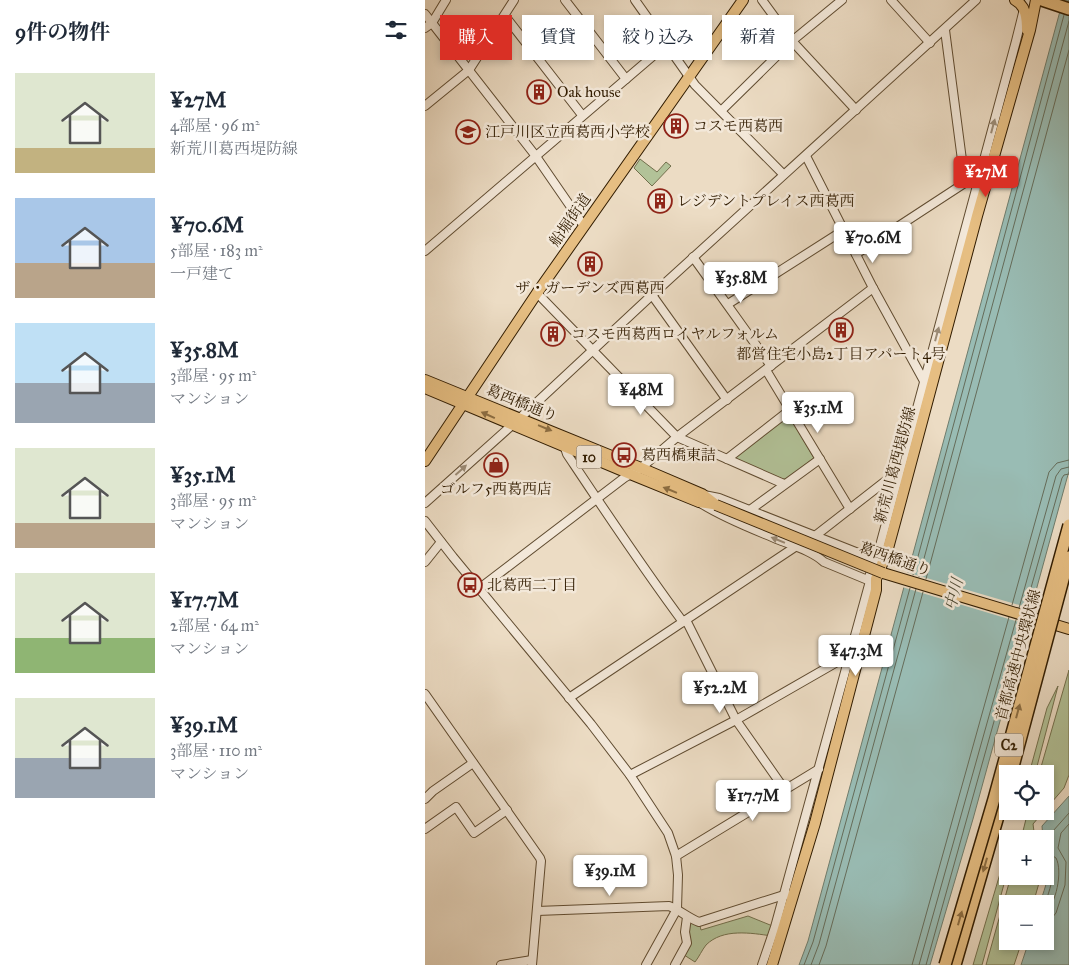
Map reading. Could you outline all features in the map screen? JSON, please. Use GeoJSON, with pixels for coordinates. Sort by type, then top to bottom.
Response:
{"type":"FeatureCollection","features":[{"type":"Feature","properties":{"kind":"highway"},"geometry":{"type":"LineString","coordinates":[[1042,0],[1069,9]]}},
{"type":"Feature","properties":{"kind":"highway","name":"首都高速中央環状線"},"geometry":{"type":"LineString","coordinates":[[945,965],[992,807],[1069,525]]}},
{"type":"Feature","properties":{"kind":"highway","name":"首都高速中央環状線"},"geometry":{"type":"LineString","coordinates":[[1013,765],[1069,557]]}},
{"type":"Feature","properties":{"kind":"highway"},"geometry":{"type":"LineString","coordinates":[[955,965],[999,812]]}},
{"type":"Feature","properties":{"kind":"main road","name":"船堀街道"},"geometry":{"type":"LineString","coordinates":[[425,461],[537,292],[743,0]]}},
{"type":"Feature","properties":{"kind":"main road"},"geometry":{"type":"LineString","coordinates":[[1025,44],[1027,26],[1021,5],[1033,0]]}},
{"type":"Feature","properties":{"kind":"main road","name":"新荒川葛西堤防線"},"geometry":{"type":"LineString","coordinates":[[772,965],[789,895],[876,590],[877,579],[887,552],[1036,0]]}},
{"type":"Feature","properties":{"kind":"main road","name":"葛西橋通り"},"geometry":{"type":"LineString","coordinates":[[425,380],[511,425],[630,474],[701,498]]}},
{"type":"Feature","properties":{"kind":"main road","name":"葛西橋通り"},"geometry":{"type":"LineString","coordinates":[[425,388],[520,418],[641,468],[716,505],[874,570],[1069,629]]}},
{"type":"Feature","properties":{"kind":"street"},"geometry":{"type":"LineString","coordinates":[[428,26],[446,0]]}},
{"type":"Feature","properties":{"kind":"street"},"geometry":{"type":"LineString","coordinates":[[506,15],[514,0]]}},
{"type":"Feature","properties":{"kind":"street"},"geometry":{"type":"LineString","coordinates":[[565,0],[626,78]]}},
{"type":"Feature","properties":{"kind":"street"},"geometry":{"type":"LineString","coordinates":[[635,0],[646,15]]}},
{"type":"Feature","properties":{"kind":"street"},"geometry":{"type":"LineString","coordinates":[[762,0],[773,15]]}},
{"type":"Feature","properties":{"kind":"street"},"geometry":{"type":"LineString","coordinates":[[794,40],[842,0]]}},
{"type":"Feature","properties":{"kind":"street"},"geometry":{"type":"LineString","coordinates":[[891,0],[929,43]]}},
{"type":"Feature","properties":{"kind":"street"},"geometry":{"type":"LineString","coordinates":[[425,502],[520,418],[783,174],[806,156],[976,0]]}},
{"type":"Feature","properties":{"kind":"street"},"geometry":{"type":"LineString","coordinates":[[762,965],[775,927],[789,895],[819,769],[870,581],[869,577],[873,562],[876,560],[980,173],[1021,5]]}},
{"type":"Feature","properties":{"kind":"street"},"geometry":{"type":"LineString","coordinates":[[425,14],[428,26],[469,70],[535,155],[584,226]]}},
{"type":"Feature","properties":{"kind":"street"},"geometry":{"type":"LineString","coordinates":[[512,25],[582,116]]}},
{"type":"Feature","properties":{"kind":"street"},"geometry":{"type":"LineString","coordinates":[[945,30],[965,183]]}},
{"type":"Feature","properties":{"kind":"street"},"geometry":{"type":"LineString","coordinates":[[794,42],[856,110]]}},
{"type":"Feature","properties":{"kind":"street"},"geometry":{"type":"LineString","coordinates":[[425,106],[469,70],[476,60]]}},
{"type":"Feature","properties":{"kind":"street"},"geometry":{"type":"LineString","coordinates":[[425,251],[648,60]]}},
{"type":"Feature","properties":{"kind":"street"},"geometry":{"type":"LineString","coordinates":[[678,60],[695,85],[783,174]]}},
{"type":"Feature","properties":{"kind":"street"},"geometry":{"type":"LineString","coordinates":[[721,111],[773,60]]}},
{"type":"Feature","properties":{"kind":"street"},"geometry":{"type":"LineString","coordinates":[[806,156],[855,254],[924,381]]}},
{"type":"Feature","properties":{"kind":"street"},"geometry":{"type":"LineString","coordinates":[[855,254],[980,173]]}},
{"type":"Feature","properties":{"kind":"street"},"geometry":{"type":"LineString","coordinates":[[728,304],[844,230]]}},
{"type":"Feature","properties":{"kind":"street"},"geometry":{"type":"LineString","coordinates":[[693,257],[728,304],[769,368],[791,410],[850,509]]}},
{"type":"Feature","properties":{"kind":"street"},"geometry":{"type":"LineString","coordinates":[[480,588],[630,474],[641,468],[677,437],[873,288]]}},
{"type":"Feature","properties":{"kind":"street"},"geometry":{"type":"LineString","coordinates":[[537,292],[677,437],[784,484]]}},
{"type":"Feature","properties":{"kind":"street"},"geometry":{"type":"LineString","coordinates":[[652,295],[727,400]]}},
{"type":"Feature","properties":{"kind":"street"},"geometry":{"type":"LineString","coordinates":[[727,459],[791,410]]}},
{"type":"Feature","properties":{"kind":"street"},"geometry":{"type":"LineString","coordinates":[[565,448],[567,454],[649,576],[684,621],[736,720],[785,790]]}},
{"type":"Feature","properties":{"kind":"street"},"geometry":{"type":"LineString","coordinates":[[750,510],[820,459]]}},
{"type":"Feature","properties":{"kind":"street"},"geometry":{"type":"LineString","coordinates":[[815,536],[893,476],[899,476]]}},
{"type":"Feature","properties":{"kind":"street"},"geometry":{"type":"LineString","coordinates":[[899,476],[903,491]]}},
{"type":"Feature","properties":{"kind":"street"},"geometry":{"type":"LineString","coordinates":[[701,498],[719,498],[876,560]]}},
{"type":"Feature","properties":{"kind":"street"},"geometry":{"type":"LineString","coordinates":[[701,498],[748,527],[795,546],[824,562],[870,581]]}},
{"type":"Feature","properties":{"kind":"street"},"geometry":{"type":"LineString","coordinates":[[425,521],[630,774],[668,833],[676,856],[678,875],[677,909],[646,965]]}},
{"type":"Feature","properties":{"kind":"street"},"geometry":{"type":"LineString","coordinates":[[818,557],[826,540]]}},
{"type":"Feature","properties":{"kind":"street"},"geometry":{"type":"LineString","coordinates":[[425,562],[441,542]]}},
{"type":"Feature","properties":{"kind":"street"},"geometry":{"type":"LineString","coordinates":[[569,698],[795,546]]}},
{"type":"Feature","properties":{"kind":"street"},"geometry":{"type":"LineString","coordinates":[[630,774],[736,720],[851,654]]}},
{"type":"Feature","properties":{"kind":"street"},"geometry":{"type":"LineString","coordinates":[[425,694],[541,861],[532,962],[501,965]]}},
{"type":"Feature","properties":{"kind":"street"},"geometry":{"type":"LineString","coordinates":[[425,799],[433,791],[473,763]]}},
{"type":"Feature","properties":{"kind":"street"},"geometry":{"type":"LineString","coordinates":[[676,856],[819,769]]}},
{"type":"Feature","properties":{"kind":"street"},"geometry":{"type":"LineString","coordinates":[[425,829],[456,808],[474,833],[507,810]]}},
{"type":"Feature","properties":{"kind":"street"},"geometry":{"type":"LineString","coordinates":[[537,910],[669,906],[699,922],[789,895]]}},
{"type":"Feature","properties":{"kind":"street"},"geometry":{"type":"LineString","coordinates":[[675,965],[687,943],[685,932],[687,917]]}},
{"type":"Feature","properties":{"kind":"green space"},"geometry":{"type":"Polygon","coordinates":[[[640,159],[657,172],[666,162],[671,166],[652,186],[634,168],[640,159]]]}},
{"type":"Feature","properties":{"kind":"green space"},"geometry":{"type":"Polygon","coordinates":[[[786,416],[790,417],[814,458],[786,479],[735,459],[736,455],[786,416]]]}},
{"type":"Feature","properties":{"kind":"green space"},"geometry":{"type":"Polygon","coordinates":[[[1069,670],[1069,775],[1064,788],[1054,800],[1054,765],[1042,765],[1069,670]]]}},
{"type":"Feature","properties":{"kind":"green space"},"geometry":{"type":"Polygon","coordinates":[[[1058,686],[1037,765],[1031,765],[1047,708],[1058,686]]]}},
{"type":"Feature","properties":{"kind":"green space"},"geometry":{"type":"Polygon","coordinates":[[[1026,820],[1036,820],[1033,824],[1034,830],[1023,830],[1026,820]]]}},
{"type":"Feature","properties":{"kind":"green space"},"geometry":{"type":"Polygon","coordinates":[[[999,877],[999,885],[1004,885],[1001,895],[999,895],[999,902],[982,965],[973,965],[999,877]]]}},
{"type":"Feature","properties":{"kind":"green space"},"geometry":{"type":"Polygon","coordinates":[[[1008,885],[1038,885],[1036,895],[1006,895],[1008,885]]]}},
{"type":"Feature","properties":{"kind":"green space"},"geometry":{"type":"Polygon","coordinates":[[[748,916],[775,927],[772,936],[737,933],[721,936],[706,945],[695,962],[681,953],[687,943],[687,917],[699,922],[701,930],[748,916]]]}},
{"type":"Feature","properties":{"kind":"green space"},"geometry":{"type":"Polygon","coordinates":[[[999,919],[999,950],[1019,950],[1014,965],[986,965],[999,919]]]}},
{"type":"Feature","properties":{"kind":"water","name":"中川"},"geometry":{"type":"Polygon","coordinates":[[[1063,0],[1069,0],[1069,471],[973,819],[930,965],[799,965],[808,941],[1063,0]]]}},
{"type":"Feature","properties":{"kind":"water"},"geometry":{"type":"Polygon","coordinates":[[[1069,796],[1069,965],[1021,965],[1026,950],[1054,950],[1054,895],[1043,895],[1046,885],[1054,885],[1054,830],[1042,830],[1042,826],[1047,820],[1054,820],[1054,813],[1069,796]]]}},
{"type":"Feature","properties":{"kind":"pier"},"geometry":{"type":"Polygon","coordinates":[[[906,572],[1033,609],[1029,625],[902,587],[906,572]]]}},
{"type":"Feature","properties":{"kind":"place","name":"Oak house"},"geometry":{"type":"Point","coordinates":[539,92]}},
{"type":"Feature","properties":{"kind":"place","name":"コスモ西葛西"},"geometry":{"type":"Point","coordinates":[676,126]}},
{"type":"Feature","properties":{"kind":"place","name":"江戸川区立西葛西小学校"},"geometry":{"type":"Point","coordinates":[468,132]}},
{"type":"Feature","properties":{"kind":"place","name":"レジデントプレイス西葛西"},"geometry":{"type":"Point","coordinates":[660,201]}},
{"type":"Feature","properties":{"kind":"place","name":"ザ・ガーデンズ西葛西"},"geometry":{"type":"Point","coordinates":[590,264]}},
{"type":"Feature","properties":{"kind":"place","name":"都営住宅小島2丁目アパート4号"},"geometry":{"type":"Point","coordinates":[841,330]}},
{"type":"Feature","properties":{"kind":"place","name":"コスモ西葛西ロイヤルフォルム"},"geometry":{"type":"Point","coordinates":[553,334]}},
{"type":"Feature","properties":{"kind":"place","name":"葛西橋東詰"},"geometry":{"type":"Point","coordinates":[624,455]}},
{"type":"Feature","properties":{"kind":"place","name":"ゴルフ5西葛西店"},"geometry":{"type":"Point","coordinates":[496,465]}},
{"type":"Feature","properties":{"kind":"place","name":"北葛西二丁目"},"geometry":{"type":"Point","coordinates":[470,585]}}]}
